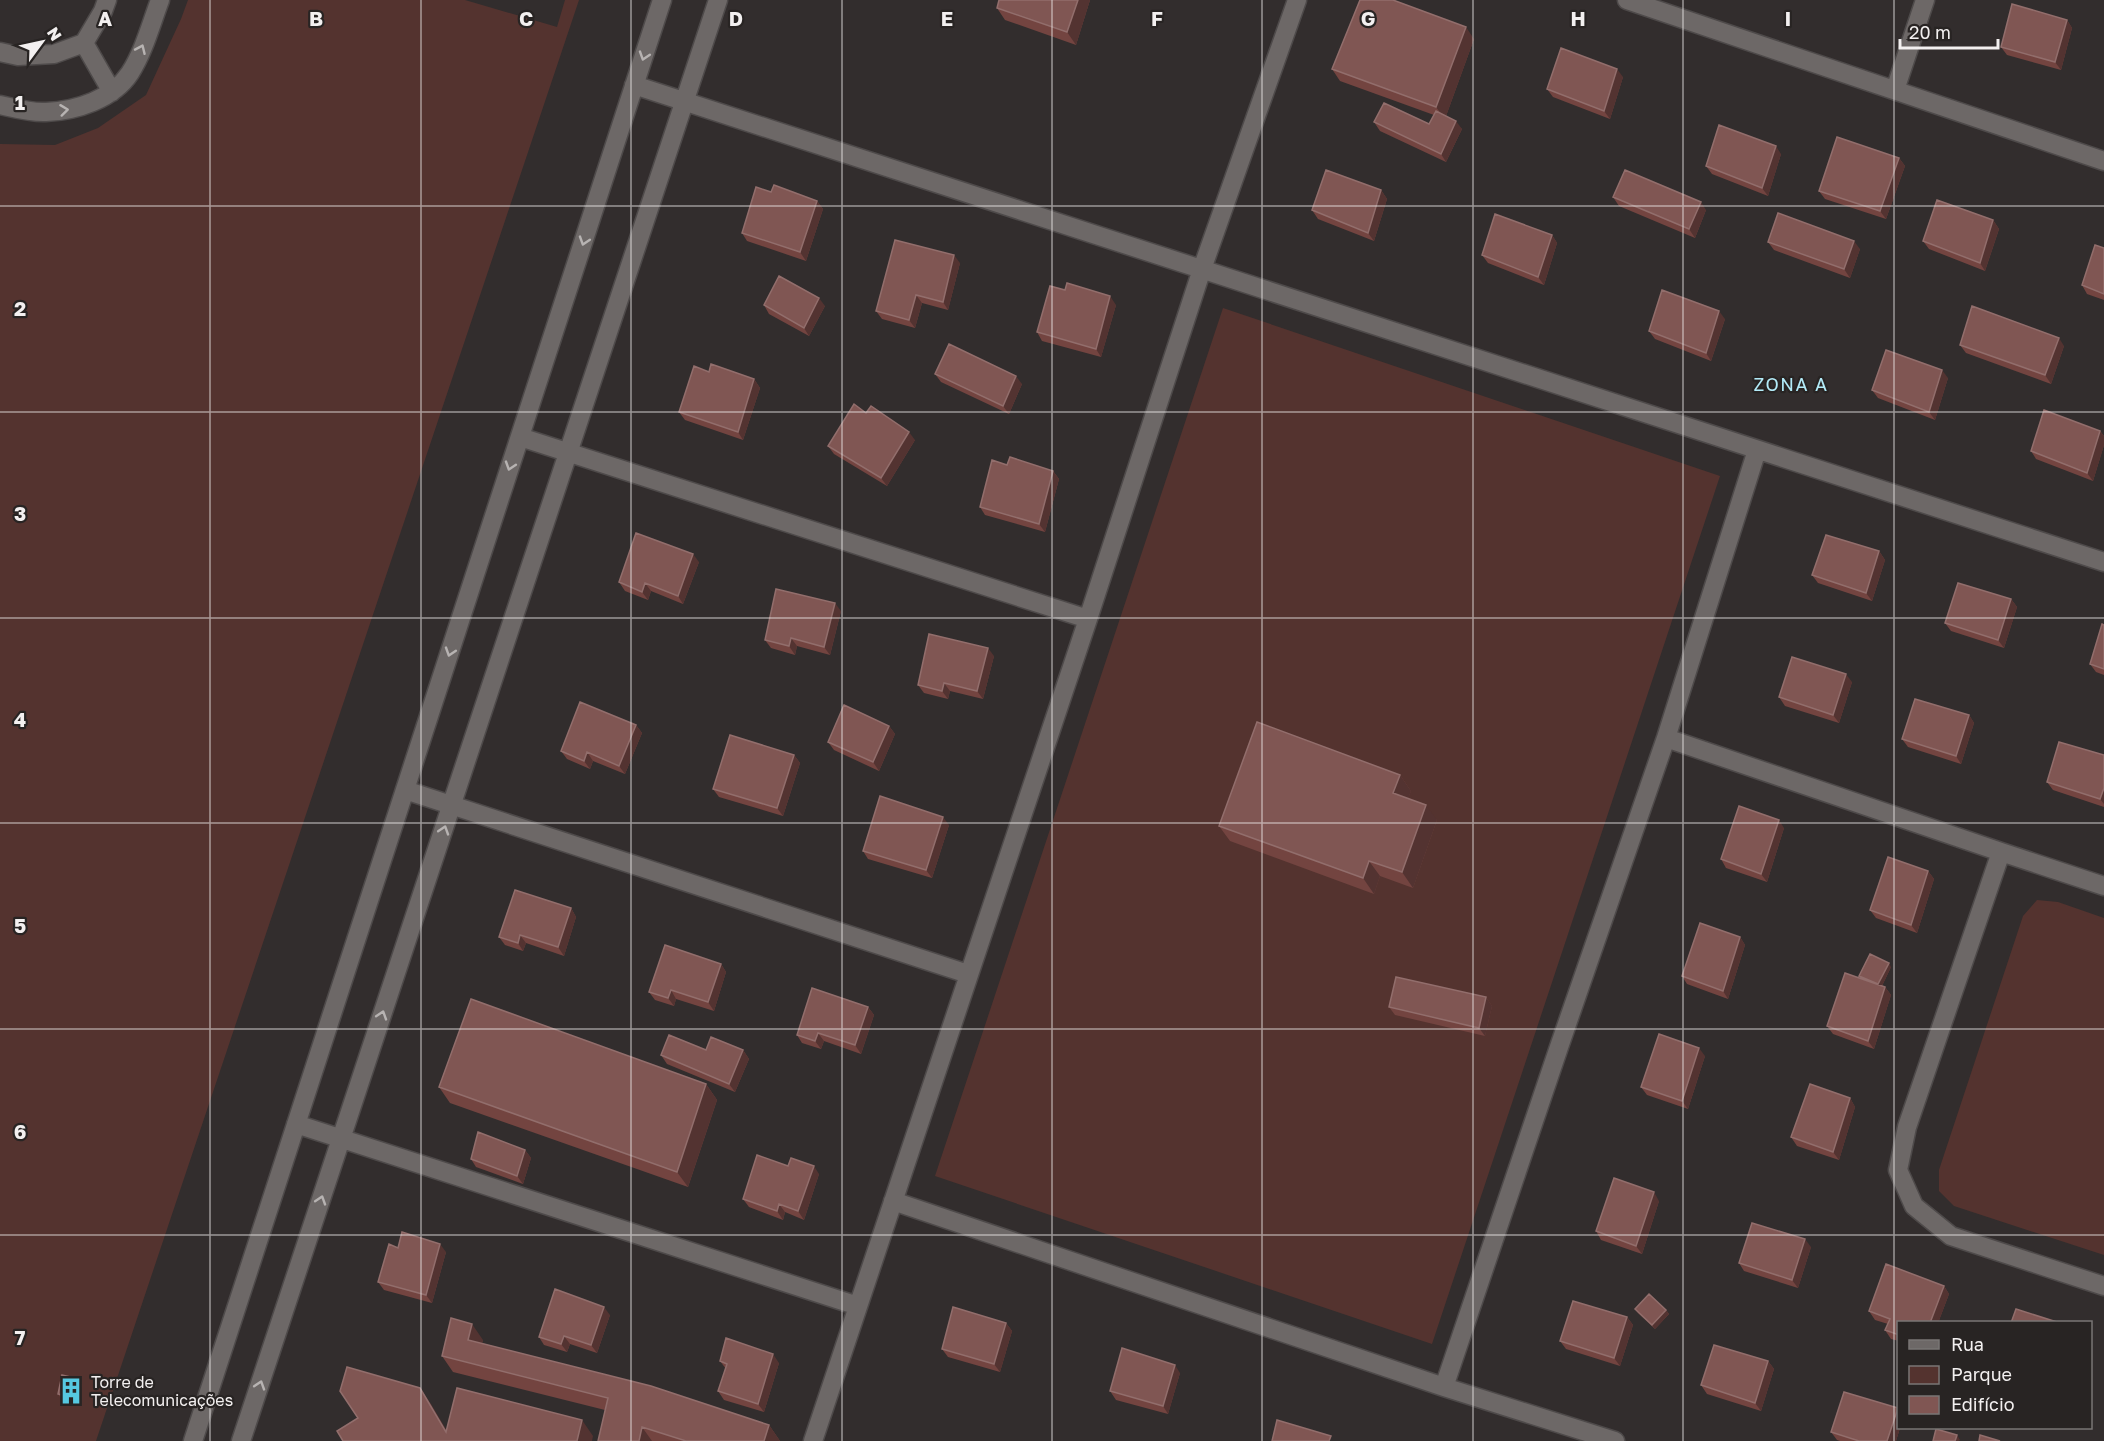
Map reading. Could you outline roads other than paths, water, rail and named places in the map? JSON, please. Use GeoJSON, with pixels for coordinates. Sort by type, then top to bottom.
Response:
{"type":"FeatureCollection","features":[{"type":"Feature","properties":{"kind":"street"},"geometry":{"type":"LineString","coordinates":[[0,52],[18,56],[54,54],[84,43],[107,0]]}},
{"type":"Feature","properties":{"kind":"street"},"geometry":{"type":"LineString","coordinates":[[0,105],[44,112],[75,109],[112,92],[130,74],[143,48],[160,0]]}},
{"type":"Feature","properties":{"kind":"street"},"geometry":{"type":"LineString","coordinates":[[193,1441],[662,0]]}},
{"type":"Feature","properties":{"kind":"street"},"geometry":{"type":"LineString","coordinates":[[241,1441],[718,0]]}},
{"type":"Feature","properties":{"kind":"street"},"geometry":{"type":"LineString","coordinates":[[813,1441],[1088,619],[1202,269],[1297,0]]}},
{"type":"Feature","properties":{"kind":"street"},"geometry":{"type":"LineString","coordinates":[[1627,0],[2104,161]]}},
{"type":"Feature","properties":{"kind":"street"},"geometry":{"type":"LineString","coordinates":[[1895,90],[1925,0]]}},
{"type":"Feature","properties":{"kind":"street"},"geometry":{"type":"LineString","coordinates":[[84,43],[112,92]]}},
{"type":"Feature","properties":{"kind":"street"},"geometry":{"type":"LineString","coordinates":[[634,85],[2104,562]]}},
{"type":"Feature","properties":{"kind":"street"},"geometry":{"type":"LineString","coordinates":[[520,436],[1088,619]]}},
{"type":"Feature","properties":{"kind":"street"},"geometry":{"type":"LineString","coordinates":[[1444,1387],[1666,738],[1757,450]]}},
{"type":"Feature","properties":{"kind":"street"},"geometry":{"type":"LineString","coordinates":[[1666,738],[2104,886]]}},
{"type":"Feature","properties":{"kind":"street"},"geometry":{"type":"LineString","coordinates":[[405,790],[968,974]]}},
{"type":"Feature","properties":{"kind":"street"},"geometry":{"type":"LineString","coordinates":[[2001,852],[1906,1127],[1898,1170],[1914,1206],[1951,1236],[2104,1286]]}},
{"type":"Feature","properties":{"kind":"street"},"geometry":{"type":"LineString","coordinates":[[296,1124],[858,1306]]}},
{"type":"Feature","properties":{"kind":"street"},"geometry":{"type":"LineString","coordinates":[[893,1201],[1444,1387],[1615,1441]]}},
{"type":"Feature","properties":{"kind":"place","name":"Torre de Telecomunicações"},"geometry":{"type":"Point","coordinates":[71,1391]}},
{"type":"Feature","properties":{"kind":"district","name":"ZONA A"},"geometry":{"type":"Point","coordinates":[1791,384]}}]}
